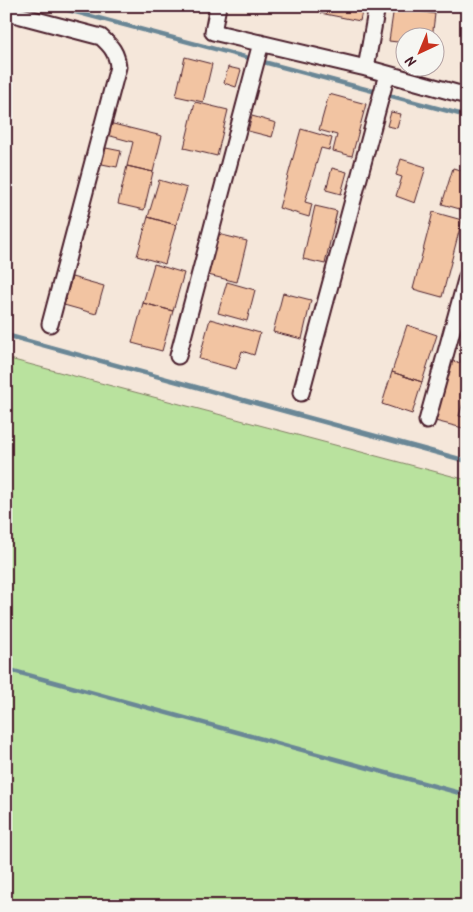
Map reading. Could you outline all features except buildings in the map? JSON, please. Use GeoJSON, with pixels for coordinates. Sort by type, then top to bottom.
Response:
{"type":"FeatureCollection","features":[{"type":"Feature","properties":{"kind":"street"},"geometry":{"type":"LineString","coordinates":[[218,6],[213,32],[366,68],[467,96]]}},
{"type":"Feature","properties":{"kind":"street"},"geometry":{"type":"LineString","coordinates":[[366,68],[377,6]]}},
{"type":"Feature","properties":{"kind":"street"},"geometry":{"type":"LineString","coordinates":[[7,14],[101,37],[111,45],[117,56],[118,67],[50,324]]}},
{"type":"Feature","properties":{"kind":"street"},"geometry":{"type":"LineString","coordinates":[[178,356],[261,43]]}},
{"type":"Feature","properties":{"kind":"street"},"geometry":{"type":"LineString","coordinates":[[301,393],[387,74]]}},
{"type":"Feature","properties":{"kind":"street"},"geometry":{"type":"LineString","coordinates":[[427,422],[467,276]]}},
{"type":"Feature","properties":{"kind":"green space"},"geometry":{"type":"Polygon","coordinates":[[[6,358],[467,480],[467,906],[6,906],[6,358]]]}},
{"type":"Feature","properties":{"kind":"waterway"},"geometry":{"type":"LineString","coordinates":[[53,6],[467,116]]}},
{"type":"Feature","properties":{"kind":"waterway"},"geometry":{"type":"LineString","coordinates":[[6,335],[467,461]]}},
{"type":"Feature","properties":{"kind":"waterway"},"geometry":{"type":"LineString","coordinates":[[6,669],[467,795]]}}]}
